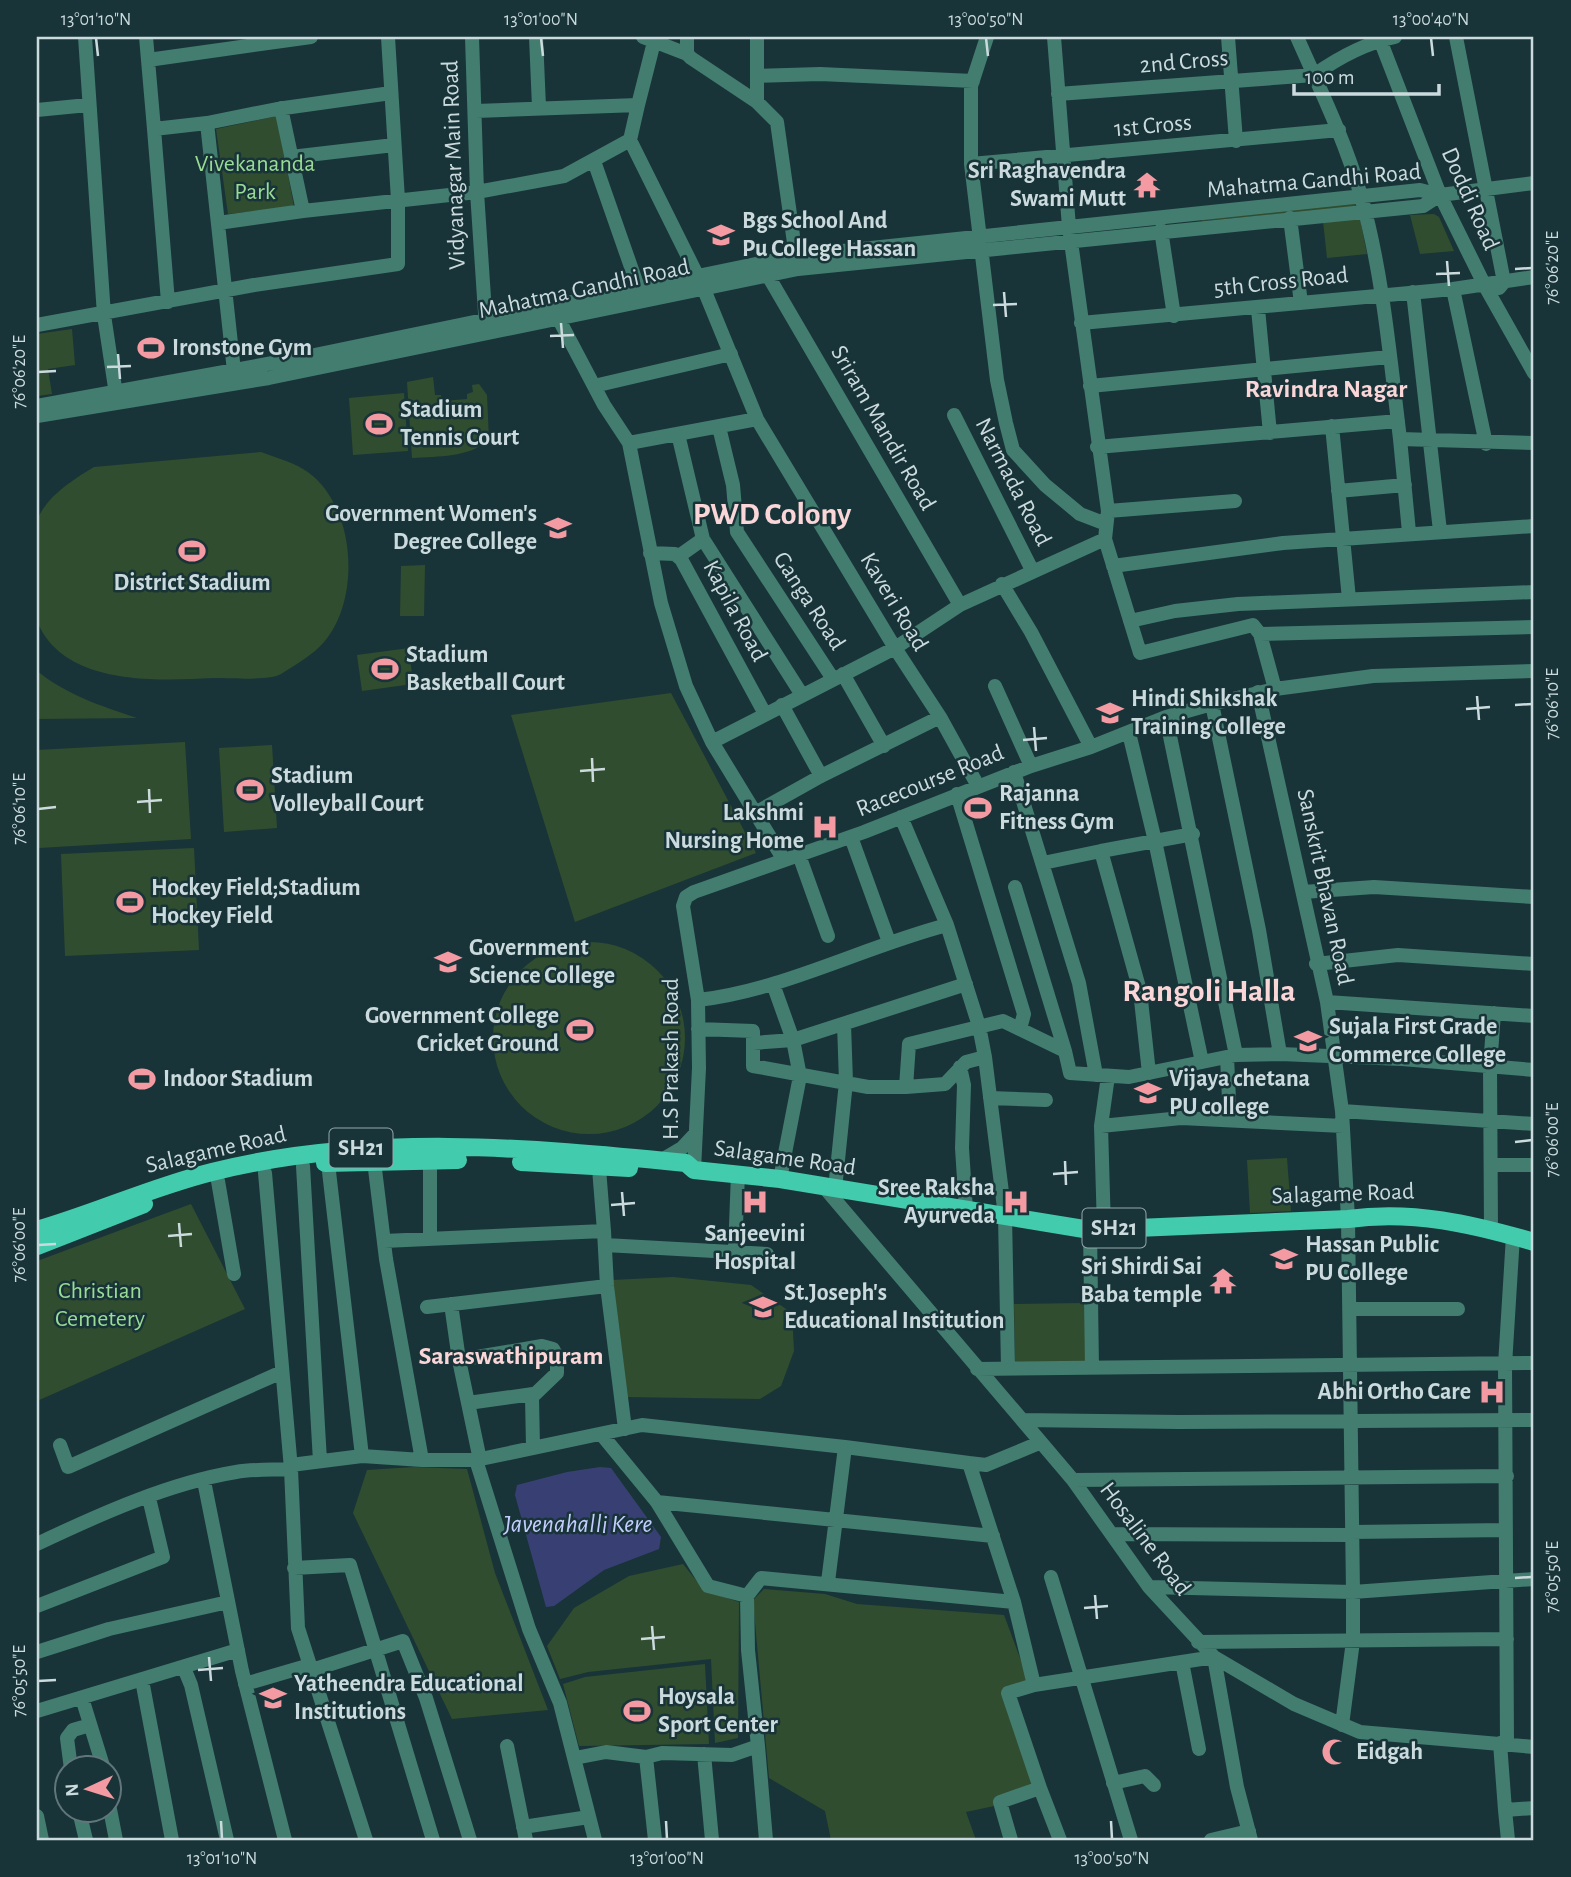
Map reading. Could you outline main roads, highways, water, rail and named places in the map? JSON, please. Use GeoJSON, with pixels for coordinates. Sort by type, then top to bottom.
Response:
{"type":"FeatureCollection","features":[{"type":"Feature","properties":{"kind":"main road","name":"Salagame Road"},"geometry":{"type":"LineString","coordinates":[[37,1230],[141,1192],[212,1172],[316,1154],[377,1147],[599,1161],[686,1163],[694,1170],[780,1179],[1097,1229],[1348,1219],[1383,1214],[1425,1216],[1490,1229],[1534,1242]]}},
{"type":"Feature","properties":{"kind":"main road"},"geometry":{"type":"LineString","coordinates":[[37,1246],[141,1205],[218,1181],[327,1163],[430,1160],[599,1161],[686,1175],[694,1170]]}},
{"type":"Feature","properties":{"kind":"water","name":"Javenahalli Kere"},"geometry":{"type":"Polygon","coordinates":[[[611,1468],[661,1537],[659,1549],[604,1570],[554,1606],[546,1607],[515,1495],[517,1485],[567,1472],[611,1468]]]}},
{"type":"Feature","properties":{"kind":"place","name":"Sri Raghavendra Swami Mutt"},"geometry":{"type":"Point","coordinates":[1147,185]}},
{"type":"Feature","properties":{"kind":"place","name":"Bgs School And Pu College Hassan"},"geometry":{"type":"Point","coordinates":[721,235]}},
{"type":"Feature","properties":{"kind":"place","name":"Ironstone Gym"},"geometry":{"type":"Point","coordinates":[151,348]}},
{"type":"Feature","properties":{"kind":"place","name":"Stadium Tennis Court"},"geometry":{"type":"Point","coordinates":[379,424]}},
{"type":"Feature","properties":{"kind":"place","name":"Government Women's Degree College"},"geometry":{"type":"Point","coordinates":[558,528]}},
{"type":"Feature","properties":{"kind":"place","name":"District Stadium"},"geometry":{"type":"Point","coordinates":[192,551]}},
{"type":"Feature","properties":{"kind":"place","name":"Stadium Basketball Court"},"geometry":{"type":"Point","coordinates":[385,669]}},
{"type":"Feature","properties":{"kind":"place","name":"Hindi Shikshak Training College"},"geometry":{"type":"Point","coordinates":[1110,713]}},
{"type":"Feature","properties":{"kind":"place","name":"Stadium Volleyball Court"},"geometry":{"type":"Point","coordinates":[250,790]}},
{"type":"Feature","properties":{"kind":"place","name":"Rajanna Fitness Gym"},"geometry":{"type":"Point","coordinates":[978,808]}},
{"type":"Feature","properties":{"kind":"place","name":"Lakshmi Nursing Home"},"geometry":{"type":"Point","coordinates":[825,827]}},
{"type":"Feature","properties":{"kind":"place","name":"Hockey Field;Stadium Hockey Field"},"geometry":{"type":"Point","coordinates":[130,902]}},
{"type":"Feature","properties":{"kind":"place","name":"Government Science College"},"geometry":{"type":"Point","coordinates":[448,962]}},
{"type":"Feature","properties":{"kind":"place","name":"Government College Cricket Ground"},"geometry":{"type":"Point","coordinates":[580,1030]}},
{"type":"Feature","properties":{"kind":"place","name":"Sujala First Grade Commerce College"},"geometry":{"type":"Point","coordinates":[1308,1041]}},
{"type":"Feature","properties":{"kind":"place","name":"Indoor Stadium"},"geometry":{"type":"Point","coordinates":[142,1079]}},
{"type":"Feature","properties":{"kind":"place","name":"Vijaya chetana PU college"},"geometry":{"type":"Point","coordinates":[1148,1093]}},
{"type":"Feature","properties":{"kind":"place","name":"Sanjeevini Hospital"},"geometry":{"type":"Point","coordinates":[755,1202]}},
{"type":"Feature","properties":{"kind":"place","name":"Sree Raksha Ayurveda"},"geometry":{"type":"Point","coordinates":[1016,1202]}},
{"type":"Feature","properties":{"kind":"place","name":"Hassan Public PU College"},"geometry":{"type":"Point","coordinates":[1284,1259]}},
{"type":"Feature","properties":{"kind":"place","name":"Sri Shirdi Sai Baba temple"},"geometry":{"type":"Point","coordinates":[1223,1281]}},
{"type":"Feature","properties":{"kind":"place","name":"St.Joseph's Educational Institution"},"geometry":{"type":"Point","coordinates":[763,1307]}},
{"type":"Feature","properties":{"kind":"place","name":"Abhi Ortho Care"},"geometry":{"type":"Point","coordinates":[1492,1392]}},
{"type":"Feature","properties":{"kind":"place","name":"Yatheendra Educational Institutions"},"geometry":{"type":"Point","coordinates":[273,1698]}},
{"type":"Feature","properties":{"kind":"place","name":"Hoysala Sport Center"},"geometry":{"type":"Point","coordinates":[637,1711]}},
{"type":"Feature","properties":{"kind":"place","name":"Eidgah"},"geometry":{"type":"Point","coordinates":[1335,1752]}},
{"type":"Feature","properties":{"kind":"district","name":"Ravindra Nagar"},"geometry":{"type":"Point","coordinates":[1326,389]}},
{"type":"Feature","properties":{"kind":"district","name":"PWD Colony"},"geometry":{"type":"Point","coordinates":[772,514]}},
{"type":"Feature","properties":{"kind":"district","name":"Rangoli Halla"},"geometry":{"type":"Point","coordinates":[1209,991]}},
{"type":"Feature","properties":{"kind":"district","name":"Saraswathipuram"},"geometry":{"type":"Point","coordinates":[511,1356]}},
{"type":"Feature","properties":{"kind":"park label","name":"Vivekananda Park"},"geometry":{"type":"Point","coordinates":[255,178]}},
{"type":"Feature","properties":{"kind":"park label","name":"Christian Cemetery"},"geometry":{"type":"Point","coordinates":[100,1305]}}]}
